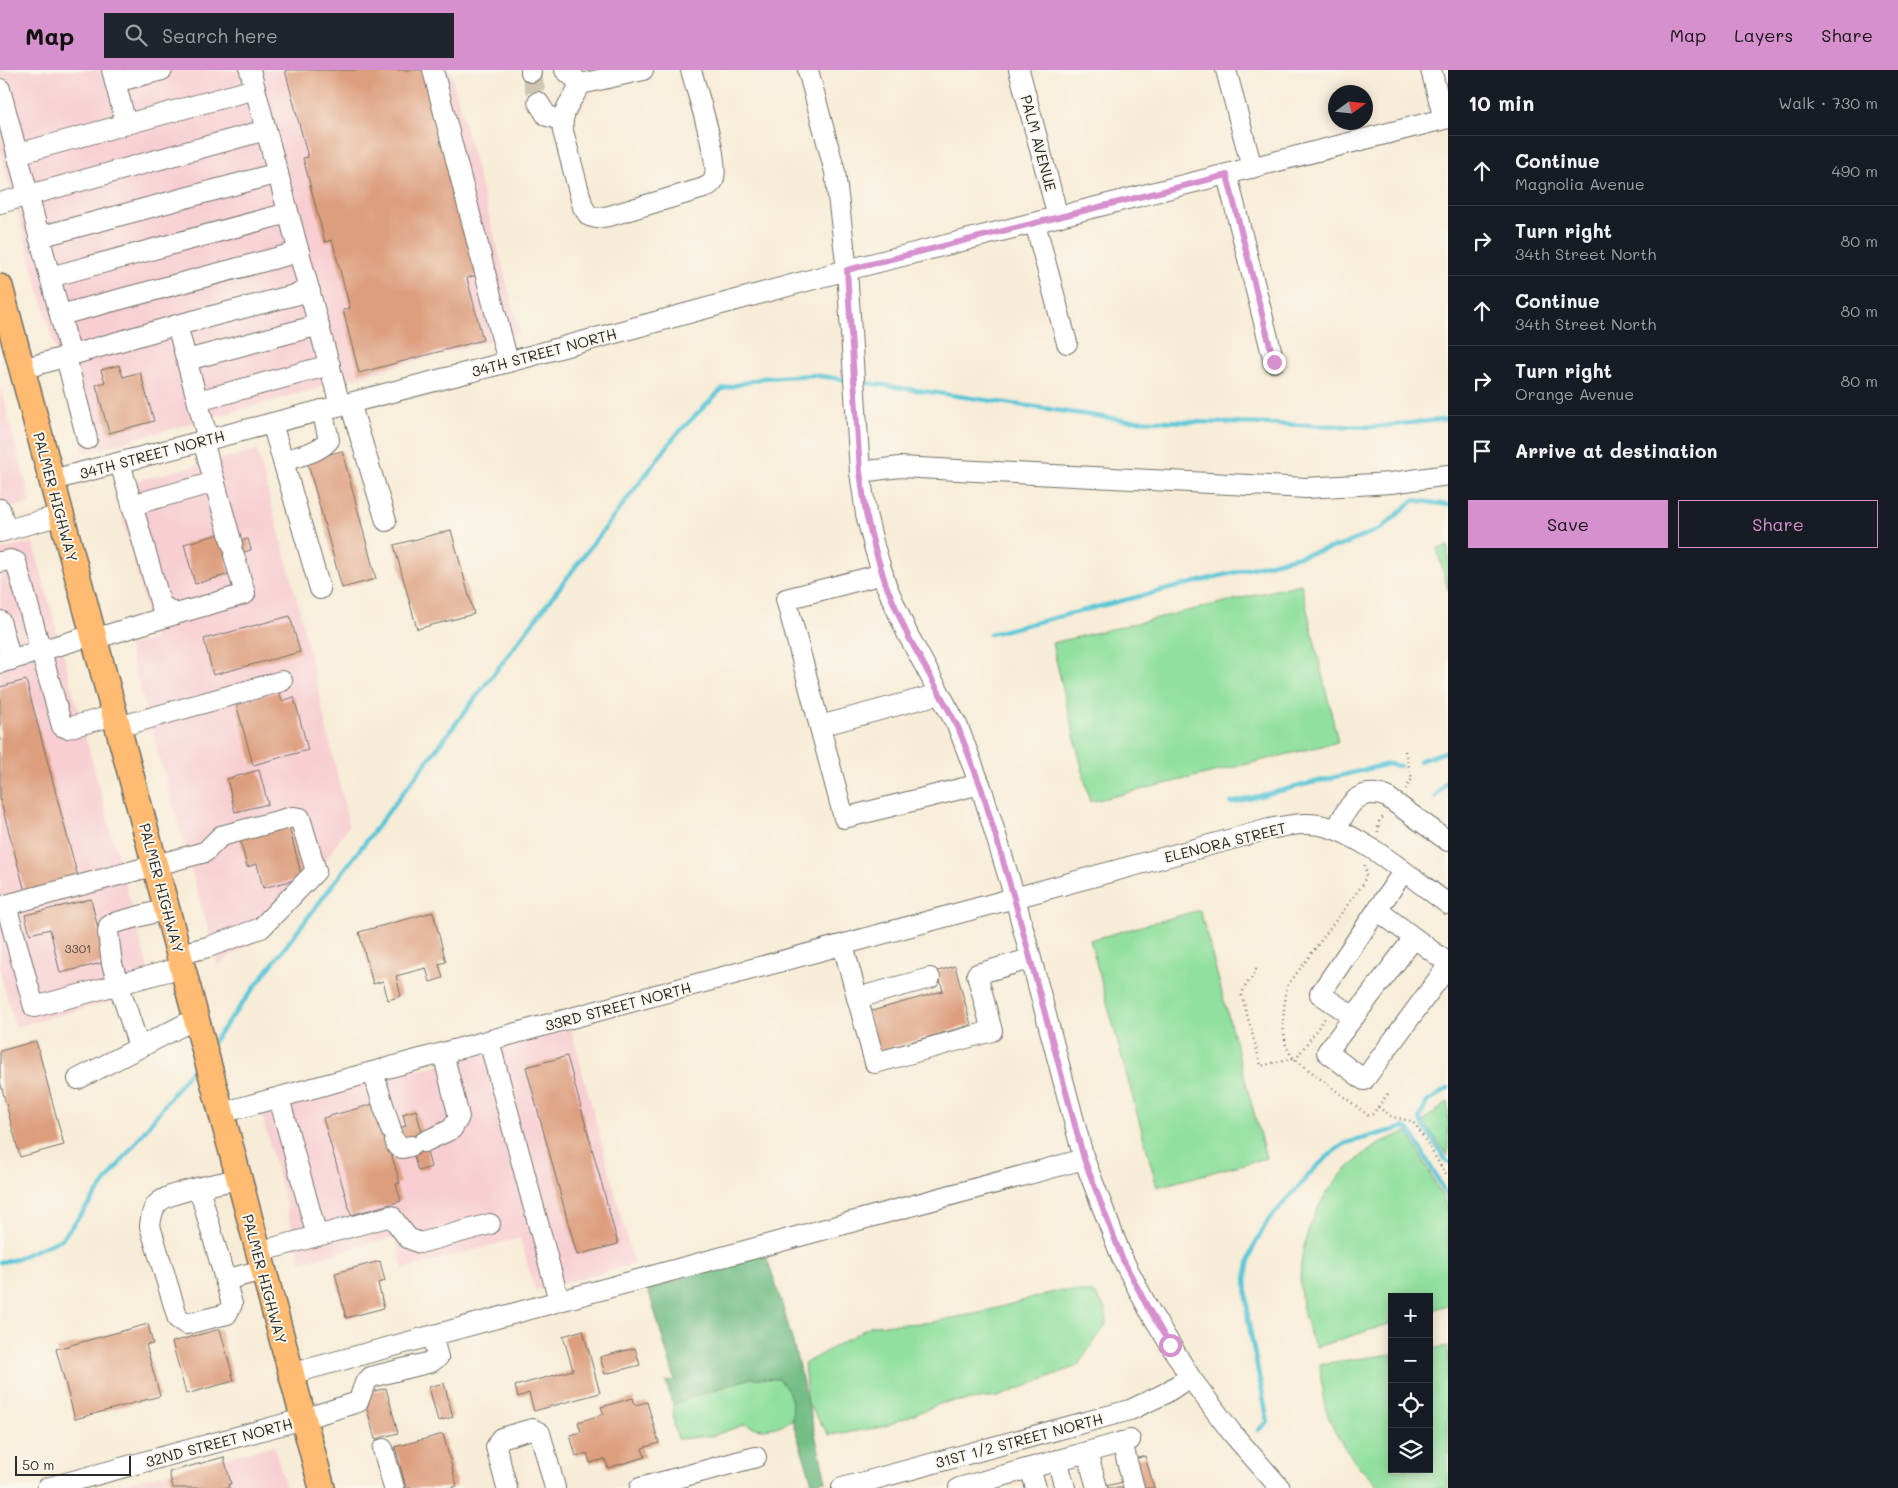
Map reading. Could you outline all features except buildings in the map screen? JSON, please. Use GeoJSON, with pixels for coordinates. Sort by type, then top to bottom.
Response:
{"type":"FeatureCollection","features":[{"type":"Feature","properties":{"kind":"main road","name":"PALMER HIGHWAY"},"geometry":{"type":"LineString","coordinates":[[0,291],[322,1488]]}},
{"type":"Feature","properties":{"kind":"street"},"geometry":{"type":"LineString","coordinates":[[126,124],[114,76],[162,70]]}},
{"type":"Feature","properties":{"kind":"street"},"geometry":{"type":"LineString","coordinates":[[433,70],[508,362]]}},
{"type":"Feature","properties":{"kind":"street"},"geometry":{"type":"LineString","coordinates":[[565,70],[581,84]]}},
{"type":"Feature","properties":{"kind":"street"},"geometry":{"type":"LineString","coordinates":[[643,70],[581,84],[564,110],[561,120],[583,207],[589,216],[597,218],[609,216],[704,188],[713,181],[716,172],[691,70]]}},
{"type":"Feature","properties":{"kind":"street"},"geometry":{"type":"LineString","coordinates":[[808,70],[835,172],[847,270],[860,472],[866,514],[883,574],[907,634],[958,727],[980,784],[1014,898],[1084,1159],[1122,1258],[1148,1308],[1190,1376],[1232,1433],[1280,1488]]}},
{"type":"Feature","properties":{"kind":"street","name":"PALM AVENUE"},"geometry":{"type":"LineString","coordinates":[[1019,70],[1058,217]]}},
{"type":"Feature","properties":{"kind":"street"},"geometry":{"type":"LineString","coordinates":[[1226,70],[1252,168]]}},
{"type":"Feature","properties":{"kind":"street"},"geometry":{"type":"LineString","coordinates":[[1058,217],[1446,119],[1431,70]]}},
{"type":"Feature","properties":{"kind":"street"},"geometry":{"type":"LineString","coordinates":[[17,154],[126,124],[253,79],[330,365],[337,406],[386,521]]}},
{"type":"Feature","properties":{"kind":"street"},"geometry":{"type":"LineString","coordinates":[[0,90],[60,315],[87,439]]}},
{"type":"Feature","properties":{"kind":"street"},"geometry":{"type":"LineString","coordinates":[[538,102],[547,116],[561,120]]}},
{"type":"Feature","properties":{"kind":"street"},"geometry":{"type":"LineString","coordinates":[[0,203],[266,130]]}},
{"type":"Feature","properties":{"kind":"street"},"geometry":{"type":"LineString","coordinates":[[39,237],[278,173]]}},
{"type":"Feature","properties":{"kind":"street"},"geometry":{"type":"LineString","coordinates":[[1227,175],[1274,362]]}},
{"type":"Feature","properties":{"kind":"street"},"geometry":{"type":"LineString","coordinates":[[50,277],[288,213]]}},
{"type":"Feature","properties":{"kind":"street","name":"34TH STREET NORTH"},"geometry":{"type":"LineString","coordinates":[[52,480],[508,362],[847,270],[1058,217]]}},
{"type":"Feature","properties":{"kind":"street"},"geometry":{"type":"LineString","coordinates":[[1035,223],[1068,343]]}},
{"type":"Feature","properties":{"kind":"street"},"geometry":{"type":"LineString","coordinates":[[60,315],[299,252]]}},
{"type":"Feature","properties":{"kind":"street"},"geometry":{"type":"LineString","coordinates":[[22,369],[310,290]]}},
{"type":"Feature","properties":{"kind":"street"},"geometry":{"type":"LineString","coordinates":[[0,621],[5,661],[245,594],[215,482],[198,401],[178,325]]}},
{"type":"Feature","properties":{"kind":"street"},"geometry":{"type":"LineString","coordinates":[[187,360],[319,326]]}},
{"type":"Feature","properties":{"kind":"street"},"geometry":{"type":"LineString","coordinates":[[198,401],[330,365]]}},
{"type":"Feature","properties":{"kind":"street"},"geometry":{"type":"LineString","coordinates":[[282,461],[315,451],[326,444],[329,440],[337,406]]}},
{"type":"Feature","properties":{"kind":"street"},"geometry":{"type":"LineString","coordinates":[[272,423],[320,589]]}},
{"type":"Feature","properties":{"kind":"street"},"geometry":{"type":"LineString","coordinates":[[120,463],[161,606],[176,614]]}},
{"type":"Feature","properties":{"kind":"street"},"geometry":{"type":"LineString","coordinates":[[860,472],[900,467],[1306,488],[1391,483],[1448,475]]}},
{"type":"Feature","properties":{"kind":"street"},"geometry":{"type":"LineString","coordinates":[[132,506],[215,482]]}},
{"type":"Feature","properties":{"kind":"street"},"geometry":{"type":"LineString","coordinates":[[0,509],[3,531],[61,515]]}},
{"type":"Feature","properties":{"kind":"street"},"geometry":{"type":"LineString","coordinates":[[0,562],[10,560],[16,562],[40,651],[64,728],[117,721],[282,681]]}},
{"type":"Feature","properties":{"kind":"street"},"geometry":{"type":"LineString","coordinates":[[883,574],[786,599],[844,818],[980,784]]}},
{"type":"Feature","properties":{"kind":"street"},"geometry":{"type":"LineString","coordinates":[[820,726],[939,694]]}},
{"type":"Feature","properties":{"kind":"street"},"geometry":{"type":"LineString","coordinates":[[1337,829],[1346,808],[1356,798],[1376,793],[1387,797],[1448,842]]}},
{"type":"Feature","properties":{"kind":"street"},"geometry":{"type":"LineString","coordinates":[[293,816],[300,818],[316,871],[261,928],[208,947],[181,961],[118,984],[34,1007],[6,906],[205,852],[221,836],[293,816]]}},
{"type":"Feature","properties":{"kind":"street","name":"ELENORA STREET"},"geometry":{"type":"LineString","coordinates":[[1014,898],[1269,829],[1297,824],[1318,824],[1337,829],[1365,845],[1448,904]]}},
{"type":"Feature","properties":{"kind":"street"},"geometry":{"type":"LineString","coordinates":[[1354,1017],[1320,994],[1404,872]]}},
{"type":"Feature","properties":{"kind":"street","name":"33RD STREET NORTH"},"geometry":{"type":"LineString","coordinates":[[221,1113],[1014,898]]}},
{"type":"Feature","properties":{"kind":"street"},"geometry":{"type":"LineString","coordinates":[[139,1047],[118,984],[109,940],[109,926],[124,919],[167,909]]}},
{"type":"Feature","properties":{"kind":"street"},"geometry":{"type":"LineString","coordinates":[[1377,910],[1414,938],[1448,965],[1364,1080],[1327,1052],[1414,938]]}},
{"type":"Feature","properties":{"kind":"street"},"geometry":{"type":"LineString","coordinates":[[843,945],[875,1063],[992,1031],[977,974],[1030,959]]}},
{"type":"Feature","properties":{"kind":"street"},"geometry":{"type":"LineString","coordinates":[[857,998],[930,978]]}},
{"type":"Feature","properties":{"kind":"street"},"geometry":{"type":"LineString","coordinates":[[78,1079],[139,1047],[198,1022]]}},
{"type":"Feature","properties":{"kind":"street"},"geometry":{"type":"LineString","coordinates":[[489,1041],[559,1301]]}},
{"type":"Feature","properties":{"kind":"street"},"geometry":{"type":"LineString","coordinates":[[373,1072],[405,1140],[452,1129],[459,1117],[443,1053]]}},
{"type":"Feature","properties":{"kind":"street"},"geometry":{"type":"LineString","coordinates":[[279,1098],[316,1236]]}},
{"type":"Feature","properties":{"kind":"street"},"geometry":{"type":"LineString","coordinates":[[290,1374],[1084,1159]]}},
{"type":"Feature","properties":{"kind":"street"},"geometry":{"type":"LineString","coordinates":[[199,1188],[232,1304],[227,1314],[186,1324],[178,1318],[150,1226],[152,1212],[158,1202],[171,1194],[239,1179]]}},
{"type":"Feature","properties":{"kind":"street"},"geometry":{"type":"LineString","coordinates":[[225,1280],[316,1236],[391,1216],[408,1238],[420,1243],[490,1224]]}},
{"type":"Feature","properties":{"kind":"street","name":"32ND STREET NORTH"},"geometry":{"type":"LineString","coordinates":[[47,1488],[304,1419],[358,1402],[365,1383],[371,1377],[431,1362],[438,1357],[432,1336]]}},
{"type":"Feature","properties":{"kind":"street","name":"31ST 1/2 STREET NORTH"},"geometry":{"type":"LineString","coordinates":[[842,1488],[1130,1410],[1164,1394],[1190,1376]]}},
{"type":"Feature","properties":{"kind":"street"},"geometry":{"type":"LineString","coordinates":[[507,1488],[496,1447],[501,1438],[532,1429],[540,1433],[555,1488]]}},
{"type":"Feature","properties":{"kind":"street"},"geometry":{"type":"LineString","coordinates":[[967,1487],[1001,1482],[1030,1468],[1126,1441],[1134,1488]]}},
{"type":"Feature","properties":{"kind":"street"},"geometry":{"type":"LineString","coordinates":[[384,1450],[394,1488]]}},
{"type":"Feature","properties":{"kind":"street"},"geometry":{"type":"LineString","coordinates":[[1087,1452],[1097,1488]]}},
{"type":"Feature","properties":{"kind":"street"},"geometry":{"type":"LineString","coordinates":[[640,1488],[668,1484],[756,1457]]}},
{"type":"Feature","properties":{"kind":"street"},"geometry":{"type":"LineString","coordinates":[[1057,1460],[1065,1488]]}},
{"type":"Feature","properties":{"kind":"street"},"geometry":{"type":"LineString","coordinates":[[1030,1468],[1036,1488]]}},
{"type":"Feature","properties":{"kind":"path"},"geometry":{"type":"LineString","coordinates":[[1256,969],[1254,975],[1244,986],[1242,996],[1261,1066],[1294,1059],[1335,1004]]}},
{"type":"Feature","properties":{"kind":"path"},"geometry":{"type":"LineString","coordinates":[[1378,1107],[1392,1117],[1411,1121],[1416,1125],[1448,1178]]}},
{"type":"Feature","properties":{"kind":"shaded area"},"geometry":{"type":"Polygon","coordinates":[[[0,70],[450,70],[520,332],[84,453],[0,148],[0,70]]]}},
{"type":"Feature","properties":{"kind":"shaded area"},"geometry":{"type":"Polygon","coordinates":[[[0,387],[31,502],[0,510],[0,387]]]}},
{"type":"Feature","properties":{"kind":"shaded area"},"geometry":{"type":"Polygon","coordinates":[[[257,450],[298,603],[349,826],[280,923],[218,965],[128,646],[154,639],[114,487],[257,450]]]}},
{"type":"Feature","properties":{"kind":"shaded area"},"geometry":{"type":"Polygon","coordinates":[[[33,542],[154,990],[15,1027],[0,972],[0,550],[33,542]]]}},
{"type":"Feature","properties":{"kind":"shaded area"},"geometry":{"type":"Polygon","coordinates":[[[571,1029],[634,1264],[535,1291],[520,1238],[403,1269],[395,1237],[301,1262],[261,1112],[571,1029]]]}},
{"type":"Feature","properties":{"kind":"shaded area"},"geometry":{"type":"Polygon","coordinates":[[[274,1445],[286,1488],[109,1488],[274,1445]]]}},
{"type":"Feature","properties":{"kind":"green space"},"geometry":{"type":"Polygon","coordinates":[[[1448,546],[1448,590],[1437,549],[1448,546]]]}},
{"type":"Feature","properties":{"kind":"green space"},"geometry":{"type":"Polygon","coordinates":[[[1301,584],[1338,742],[1090,802],[1052,643],[1301,584]]]}},
{"type":"Feature","properties":{"kind":"green space"},"geometry":{"type":"Polygon","coordinates":[[[1200,910],[1266,1158],[1157,1187],[1090,940],[1200,910]]]}},
{"type":"Feature","properties":{"kind":"green space"},"geometry":{"type":"Polygon","coordinates":[[[1448,1102],[1448,1156],[1423,1121],[1448,1102]]]}},
{"type":"Feature","properties":{"kind":"green space"},"geometry":{"type":"Polygon","coordinates":[[[1408,1132],[1448,1207],[1448,1305],[1433,1310],[1433,1293],[1388,1293],[1388,1324],[1316,1347],[1308,1328],[1301,1298],[1300,1271],[1304,1245],[1312,1220],[1325,1197],[1341,1175],[1360,1157],[1392,1137],[1408,1132]]]}},
{"type":"Feature","properties":{"kind":"green space"},"geometry":{"type":"Polygon","coordinates":[[[765,1253],[791,1338],[826,1481],[812,1482],[792,1420],[791,1398],[779,1379],[751,1378],[673,1405],[666,1382],[675,1380],[648,1289],[765,1253]]]}},
{"type":"Feature","properties":{"kind":"green space"},"geometry":{"type":"Polygon","coordinates":[[[1058,1291],[1092,1292],[1102,1303],[1105,1310],[1107,1324],[1077,1366],[998,1397],[942,1403],[883,1427],[829,1435],[808,1404],[804,1364],[872,1325],[926,1323],[979,1313],[1058,1291]]]}},
{"type":"Feature","properties":{"kind":"green space"},"geometry":{"type":"Polygon","coordinates":[[[1448,1346],[1448,1488],[1382,1488],[1359,1466],[1344,1447],[1333,1427],[1323,1398],[1320,1364],[1388,1355],[1388,1473],[1433,1473],[1433,1348],[1448,1346]]]}},
{"type":"Feature","properties":{"kind":"green space"},"geometry":{"type":"Polygon","coordinates":[[[751,1378],[779,1379],[783,1383],[791,1398],[792,1420],[781,1425],[763,1429],[746,1424],[712,1436],[678,1439],[674,1425],[673,1405],[751,1378]]]}},
{"type":"Feature","properties":{"kind":"waterway"},"geometry":{"type":"LineString","coordinates":[[212,1043],[676,435],[722,389],[763,378],[813,375],[848,380]]}},
{"type":"Feature","properties":{"kind":"waterway"},"geometry":{"type":"LineString","coordinates":[[861,382],[1124,420],[1374,427],[1448,419]]}},
{"type":"Feature","properties":{"kind":"waterway"},"geometry":{"type":"LineString","coordinates":[[990,634],[1343,545],[1382,528],[1414,500],[1448,505]]}},
{"type":"Feature","properties":{"kind":"waterway"},"geometry":{"type":"LineString","coordinates":[[1419,761],[1448,751]]}},
{"type":"Feature","properties":{"kind":"waterway"},"geometry":{"type":"LineString","coordinates":[[1231,803],[1388,764],[1400,766]]}},
{"type":"Feature","properties":{"kind":"waterway"},"geometry":{"type":"LineString","coordinates":[[1435,797],[1448,780]]}},
{"type":"Feature","properties":{"kind":"waterway"},"geometry":{"type":"LineString","coordinates":[[0,1262],[13,1260],[62,1239],[198,1061]]}},
{"type":"Feature","properties":{"kind":"waterway"},"geometry":{"type":"LineString","coordinates":[[1448,1088],[1427,1102],[1419,1119],[1448,1163]]}},
{"type":"Feature","properties":{"kind":"waterway"},"geometry":{"type":"LineString","coordinates":[[1258,1430],[1268,1422],[1248,1320],[1246,1278],[1252,1250],[1267,1222],[1315,1168],[1334,1151],[1346,1143],[1405,1127],[1411,1131],[1448,1198]]}},
{"type":"Feature","properties":{"kind":"tunnel"},"geometry":{"type":"LineString","coordinates":[[531,72],[538,102]]}},
{"type":"Feature","properties":{"kind":"route"},"geometry":{"type":"LineString","coordinates":[[1170,1345],[1122,1258],[1084,1159],[1014,898],[982,790],[958,727],[907,634],[886,585],[874,546],[866,514],[860,472],[847,270],[1227,175],[1274,362]]}}]}
